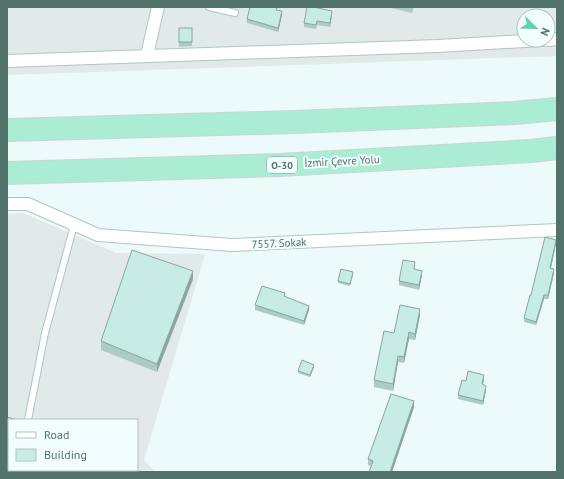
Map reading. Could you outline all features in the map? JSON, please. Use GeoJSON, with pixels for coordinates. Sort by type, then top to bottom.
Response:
{"type":"FeatureCollection","features":[{"type":"Feature","properties":{"kind":"highway"},"geometry":{"type":"LineString","coordinates":[[7,130],[295,122],[514,113],[557,109]]}},
{"type":"Feature","properties":{"kind":"highway","name":"İzmir Çevre Yolu"},"geometry":{"type":"LineString","coordinates":[[7,173],[280,165],[531,151],[557,148]]}},
{"type":"Feature","properties":{"kind":"street"},"geometry":{"type":"LineString","coordinates":[[147,55],[158,7]]}},
{"type":"Feature","properties":{"kind":"street"},"geometry":{"type":"LineString","coordinates":[[7,60],[217,54],[516,41]]}},
{"type":"Feature","properties":{"kind":"street","name":"7557. Sokak"},"geometry":{"type":"LineString","coordinates":[[7,204],[28,204],[98,235],[232,245],[557,230]]}},
{"type":"Feature","properties":{"kind":"lane"},"geometry":{"type":"LineString","coordinates":[[209,7],[235,13]]}},
{"type":"Feature","properties":{"kind":"lane"},"geometry":{"type":"LineString","coordinates":[[28,419],[45,333],[74,224]]}},
{"type":"Feature","properties":{"kind":"shaded area"},"geometry":{"type":"Polygon","coordinates":[[[7,7],[557,7],[557,56],[7,75],[7,7]]]}},
{"type":"Feature","properties":{"kind":"shaded area"},"geometry":{"type":"Polygon","coordinates":[[[23,213],[116,253],[205,254],[144,460],[155,472],[7,472],[7,214],[23,213]]]}},
{"type":"Feature","properties":{"kind":"building"},"geometry":{"type":"Polygon","coordinates":[[[250,7],[277,7],[276,10],[282,11],[278,28],[247,19],[250,7]]]}},
{"type":"Feature","properties":{"kind":"building"},"geometry":{"type":"Polygon","coordinates":[[[307,7],[332,11],[330,23],[317,21],[316,25],[304,23],[307,7]]]}},
{"type":"Feature","properties":{"kind":"building"},"geometry":{"type":"Polygon","coordinates":[[[179,28],[192,28],[192,42],[179,42],[179,28]]]}},
{"type":"Feature","properties":{"kind":"building"},"geometry":{"type":"Polygon","coordinates":[[[545,237],[556,240],[550,268],[554,269],[548,295],[544,295],[536,322],[524,318],[545,237]]]}},
{"type":"Feature","properties":{"kind":"building"},"geometry":{"type":"Polygon","coordinates":[[[132,250],[193,271],[157,364],[101,341],[132,250]]]}},
{"type":"Feature","properties":{"kind":"building"},"geometry":{"type":"Polygon","coordinates":[[[403,260],[415,262],[414,269],[422,271],[419,285],[399,281],[403,260]]]}},
{"type":"Feature","properties":{"kind":"building"},"geometry":{"type":"Polygon","coordinates":[[[341,269],[353,272],[350,284],[338,281],[341,269]]]}},
{"type":"Feature","properties":{"kind":"building"},"geometry":{"type":"Polygon","coordinates":[[[262,286],[285,293],[284,296],[309,306],[304,321],[255,305],[262,286]]]}},
{"type":"Feature","properties":{"kind":"building"},"geometry":{"type":"Polygon","coordinates":[[[400,305],[420,309],[415,334],[409,332],[404,357],[398,356],[393,384],[374,380],[384,331],[394,333],[400,305]]]}},
{"type":"Feature","properties":{"kind":"building"},"geometry":{"type":"Polygon","coordinates":[[[302,360],[314,365],[310,375],[298,371],[302,360]]]}},
{"type":"Feature","properties":{"kind":"building"},"geometry":{"type":"Polygon","coordinates":[[[468,371],[484,375],[482,384],[486,386],[483,401],[458,395],[462,380],[466,381],[468,371]]]}},
{"type":"Feature","properties":{"kind":"building"},"geometry":{"type":"Polygon","coordinates":[[[391,394],[414,401],[390,472],[369,472],[373,461],[368,459],[391,394]]]}},
{"type":"Feature","properties":{"kind":"building"},"geometry":{"type":"Polygon","coordinates":[[[7,417],[14,419],[8,419],[7,439],[7,417]]]}},
{"type":"Feature","properties":{"kind":"building"},"geometry":{"type":"Polygon","coordinates":[[[132,471],[133,472],[57,472],[132,471]]]}}]}
